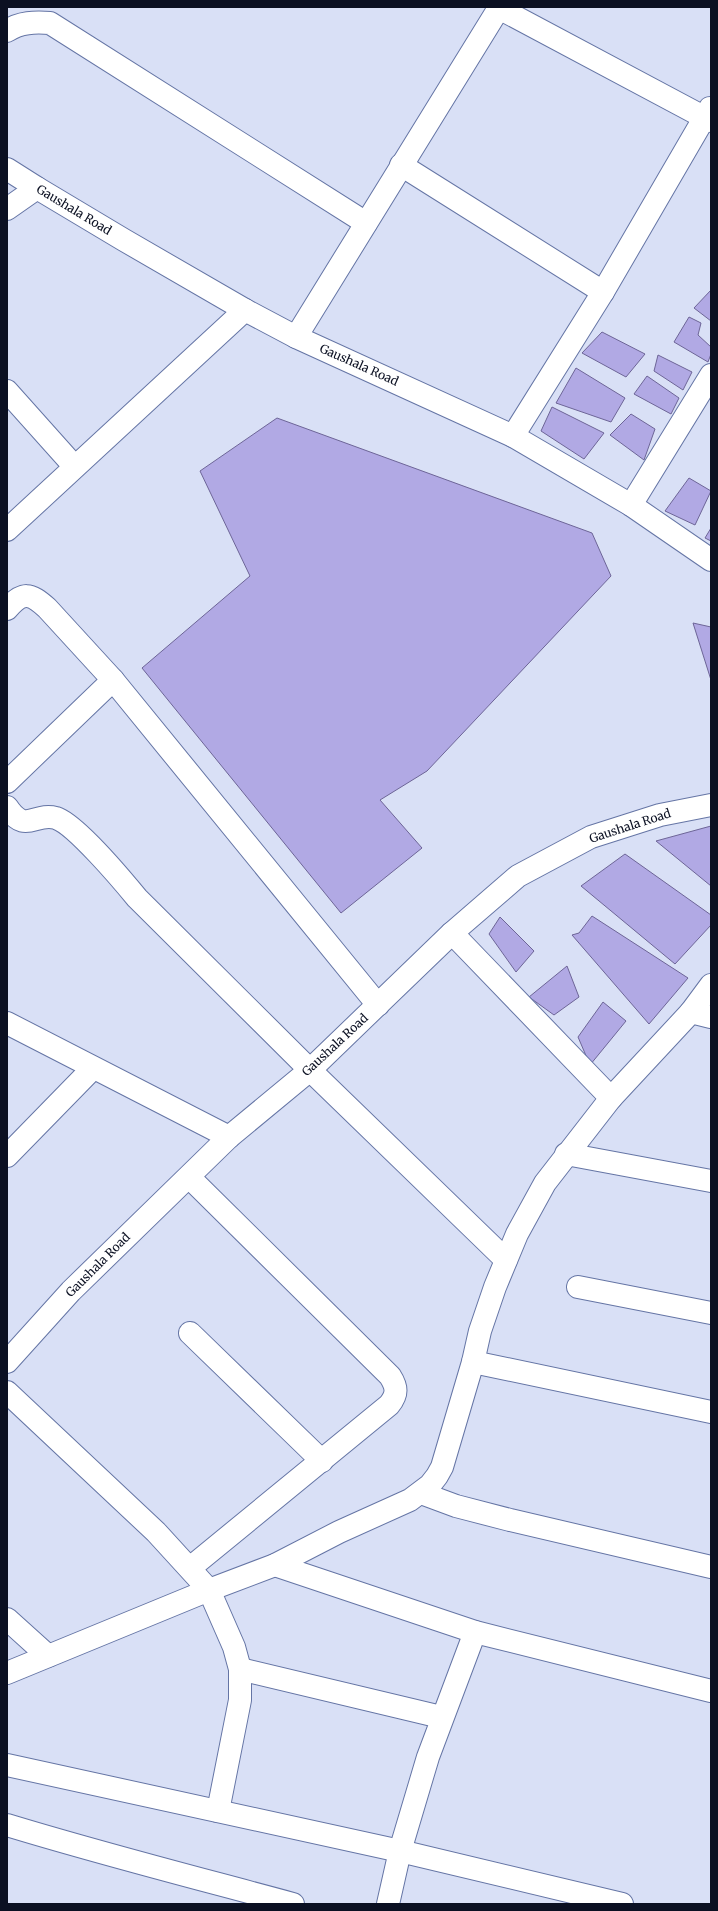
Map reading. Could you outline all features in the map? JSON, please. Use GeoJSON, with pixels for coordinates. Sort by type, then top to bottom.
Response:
{"type":"FeatureCollection","features":[{"type":"Feature","properties":{"kind":"street"},"geometry":{"type":"LineString","coordinates":[[10,29],[25,7]]}},
{"type":"Feature","properties":{"kind":"street"},"geometry":{"type":"LineString","coordinates":[[296,337],[498,7],[709,116],[603,292],[513,436]]}},
{"type":"Feature","properties":{"kind":"street"},"geometry":{"type":"LineString","coordinates":[[10,29],[32,22],[50,23],[366,223]]}},
{"type":"Feature","properties":{"kind":"street"},"geometry":{"type":"LineString","coordinates":[[401,166],[603,292]]}},
{"type":"Feature","properties":{"kind":"street","name":"Gaushala Road"},"geometry":{"type":"LineString","coordinates":[[7,169],[245,310],[296,337],[513,436],[631,505],[711,560]]}},
{"type":"Feature","properties":{"kind":"street"},"geometry":{"type":"LineString","coordinates":[[7,209],[37,188]]}},
{"type":"Feature","properties":{"kind":"street"},"geometry":{"type":"LineString","coordinates":[[7,530],[74,466],[245,310]]}},
{"type":"Feature","properties":{"kind":"street"},"geometry":{"type":"LineString","coordinates":[[631,505],[711,375]]}},
{"type":"Feature","properties":{"kind":"street"},"geometry":{"type":"LineString","coordinates":[[7,391],[74,466]]}},
{"type":"Feature","properties":{"kind":"street"},"geometry":{"type":"LineString","coordinates":[[7,609],[21,596],[30,595],[36,598],[113,680],[378,1004]]}},
{"type":"Feature","properties":{"kind":"street"},"geometry":{"type":"LineString","coordinates":[[7,782],[113,680]]}},
{"type":"Feature","properties":{"kind":"street","name":"Gaushala Road"},"geometry":{"type":"LineString","coordinates":[[7,1362],[71,1292],[229,1137],[310,1070],[452,933],[518,876],[591,837],[660,815],[711,804]]}},
{"type":"Feature","properties":{"kind":"street"},"geometry":{"type":"LineString","coordinates":[[7,808],[14,818],[21,821],[56,818],[67,824],[112,868],[137,898],[310,1070],[506,1260]]}},
{"type":"Feature","properties":{"kind":"street"},"geometry":{"type":"LineString","coordinates":[[452,933],[610,1098]]}},
{"type":"Feature","properties":{"kind":"street"},"geometry":{"type":"LineString","coordinates":[[7,1673],[209,1590],[275,1565],[339,1532],[410,1500],[421,1493],[438,1476],[442,1467],[473,1362],[480,1331],[495,1287],[517,1234],[545,1183],[610,1098],[701,1015],[711,985]]}},
{"type":"Feature","properties":{"kind":"street"},"geometry":{"type":"LineString","coordinates":[[7,1023],[229,1137]]}},
{"type":"Feature","properties":{"kind":"street"},"geometry":{"type":"LineString","coordinates":[[7,1156],[93,1068]]}},
{"type":"Feature","properties":{"kind":"street"},"geometry":{"type":"LineString","coordinates":[[566,1154],[711,1181]]}},
{"type":"Feature","properties":{"kind":"street"},"geometry":{"type":"LineString","coordinates":[[189,1177],[390,1376],[396,1389],[395,1398],[389,1405],[190,1568]]}},
{"type":"Feature","properties":{"kind":"street"},"geometry":{"type":"LineString","coordinates":[[578,1287],[711,1313]]}},
{"type":"Feature","properties":{"kind":"street"},"geometry":{"type":"LineString","coordinates":[[190,1333],[322,1460]]}},
{"type":"Feature","properties":{"kind":"street"},"geometry":{"type":"LineString","coordinates":[[473,1362],[711,1412]]}},
{"type":"Feature","properties":{"kind":"street"},"geometry":{"type":"LineString","coordinates":[[7,1392],[156,1532],[209,1590],[234,1647],[240,1669],[240,1700],[218,1811]]}},
{"type":"Feature","properties":{"kind":"street"},"geometry":{"type":"LineString","coordinates":[[421,1493],[456,1506],[510,1520],[711,1567]]}},
{"type":"Feature","properties":{"kind":"street"},"geometry":{"type":"LineString","coordinates":[[275,1565],[475,1632],[711,1691]]}},
{"type":"Feature","properties":{"kind":"street"},"geometry":{"type":"LineString","coordinates":[[7,1619],[48,1656]]}},
{"type":"Feature","properties":{"kind":"street"},"geometry":{"type":"LineString","coordinates":[[388,1904],[400,1851],[441,1717],[475,1632]]}},
{"type":"Feature","properties":{"kind":"street"},"geometry":{"type":"LineString","coordinates":[[240,1669],[441,1717]]}},
{"type":"Feature","properties":{"kind":"street"},"geometry":{"type":"LineString","coordinates":[[7,1765],[400,1851],[597,1901],[622,1904]]}},
{"type":"Feature","properties":{"kind":"street"},"geometry":{"type":"LineString","coordinates":[[7,1825],[279,1902]]}},
{"type":"Feature","properties":{"kind":"building"},"geometry":{"type":"Polygon","coordinates":[[[711,290],[711,321],[694,308],[711,290]]]}},
{"type":"Feature","properties":{"kind":"building"},"geometry":{"type":"Polygon","coordinates":[[[689,317],[701,323],[698,335],[711,347],[711,354],[708,362],[674,342],[689,317]]]}},
{"type":"Feature","properties":{"kind":"building"},"geometry":{"type":"Polygon","coordinates":[[[602,332],[645,354],[626,377],[582,353],[602,332]]]}},
{"type":"Feature","properties":{"kind":"building"},"geometry":{"type":"Polygon","coordinates":[[[658,355],[692,372],[683,390],[654,371],[658,355]]]}},
{"type":"Feature","properties":{"kind":"building"},"geometry":{"type":"Polygon","coordinates":[[[576,368],[625,398],[611,422],[556,403],[576,368]]]}},
{"type":"Feature","properties":{"kind":"building"},"geometry":{"type":"Polygon","coordinates":[[[647,376],[679,398],[671,414],[634,394],[647,376]]]}},
{"type":"Feature","properties":{"kind":"building"},"geometry":{"type":"Polygon","coordinates":[[[552,407],[604,433],[584,459],[541,431],[552,407]]]}},
{"type":"Feature","properties":{"kind":"building"},"geometry":{"type":"Polygon","coordinates":[[[631,414],[655,429],[644,460],[610,435],[631,414]]]}},
{"type":"Feature","properties":{"kind":"building"},"geometry":{"type":"Polygon","coordinates":[[[277,418],[592,533],[611,576],[427,771],[380,800],[422,848],[341,913],[142,668],[250,576],[200,471],[277,418]]]}},
{"type":"Feature","properties":{"kind":"building"},"geometry":{"type":"Polygon","coordinates":[[[689,478],[711,491],[695,525],[665,511],[689,478]]]}},
{"type":"Feature","properties":{"kind":"building"},"geometry":{"type":"Polygon","coordinates":[[[711,528],[711,541],[705,538],[711,528]]]}},
{"type":"Feature","properties":{"kind":"building"},"geometry":{"type":"Polygon","coordinates":[[[693,623],[711,627],[711,680],[693,623]]]}},
{"type":"Feature","properties":{"kind":"building"},"geometry":{"type":"Polygon","coordinates":[[[711,826],[711,886],[656,841],[711,826]]]}},
{"type":"Feature","properties":{"kind":"building"},"geometry":{"type":"Polygon","coordinates":[[[625,854],[711,915],[711,925],[675,964],[581,886],[625,854]]]}},
{"type":"Feature","properties":{"kind":"building"},"geometry":{"type":"Polygon","coordinates":[[[592,916],[688,978],[649,1024],[572,935],[579,933],[592,916]]]}},
{"type":"Feature","properties":{"kind":"building"},"geometry":{"type":"Polygon","coordinates":[[[500,917],[534,951],[516,972],[489,934],[500,917]]]}},
{"type":"Feature","properties":{"kind":"building"},"geometry":{"type":"Polygon","coordinates":[[[567,966],[579,997],[554,1015],[529,997],[567,966]]]}},
{"type":"Feature","properties":{"kind":"building"},"geometry":{"type":"Polygon","coordinates":[[[603,1002],[626,1021],[590,1065],[578,1037],[603,1002]]]}}]}
